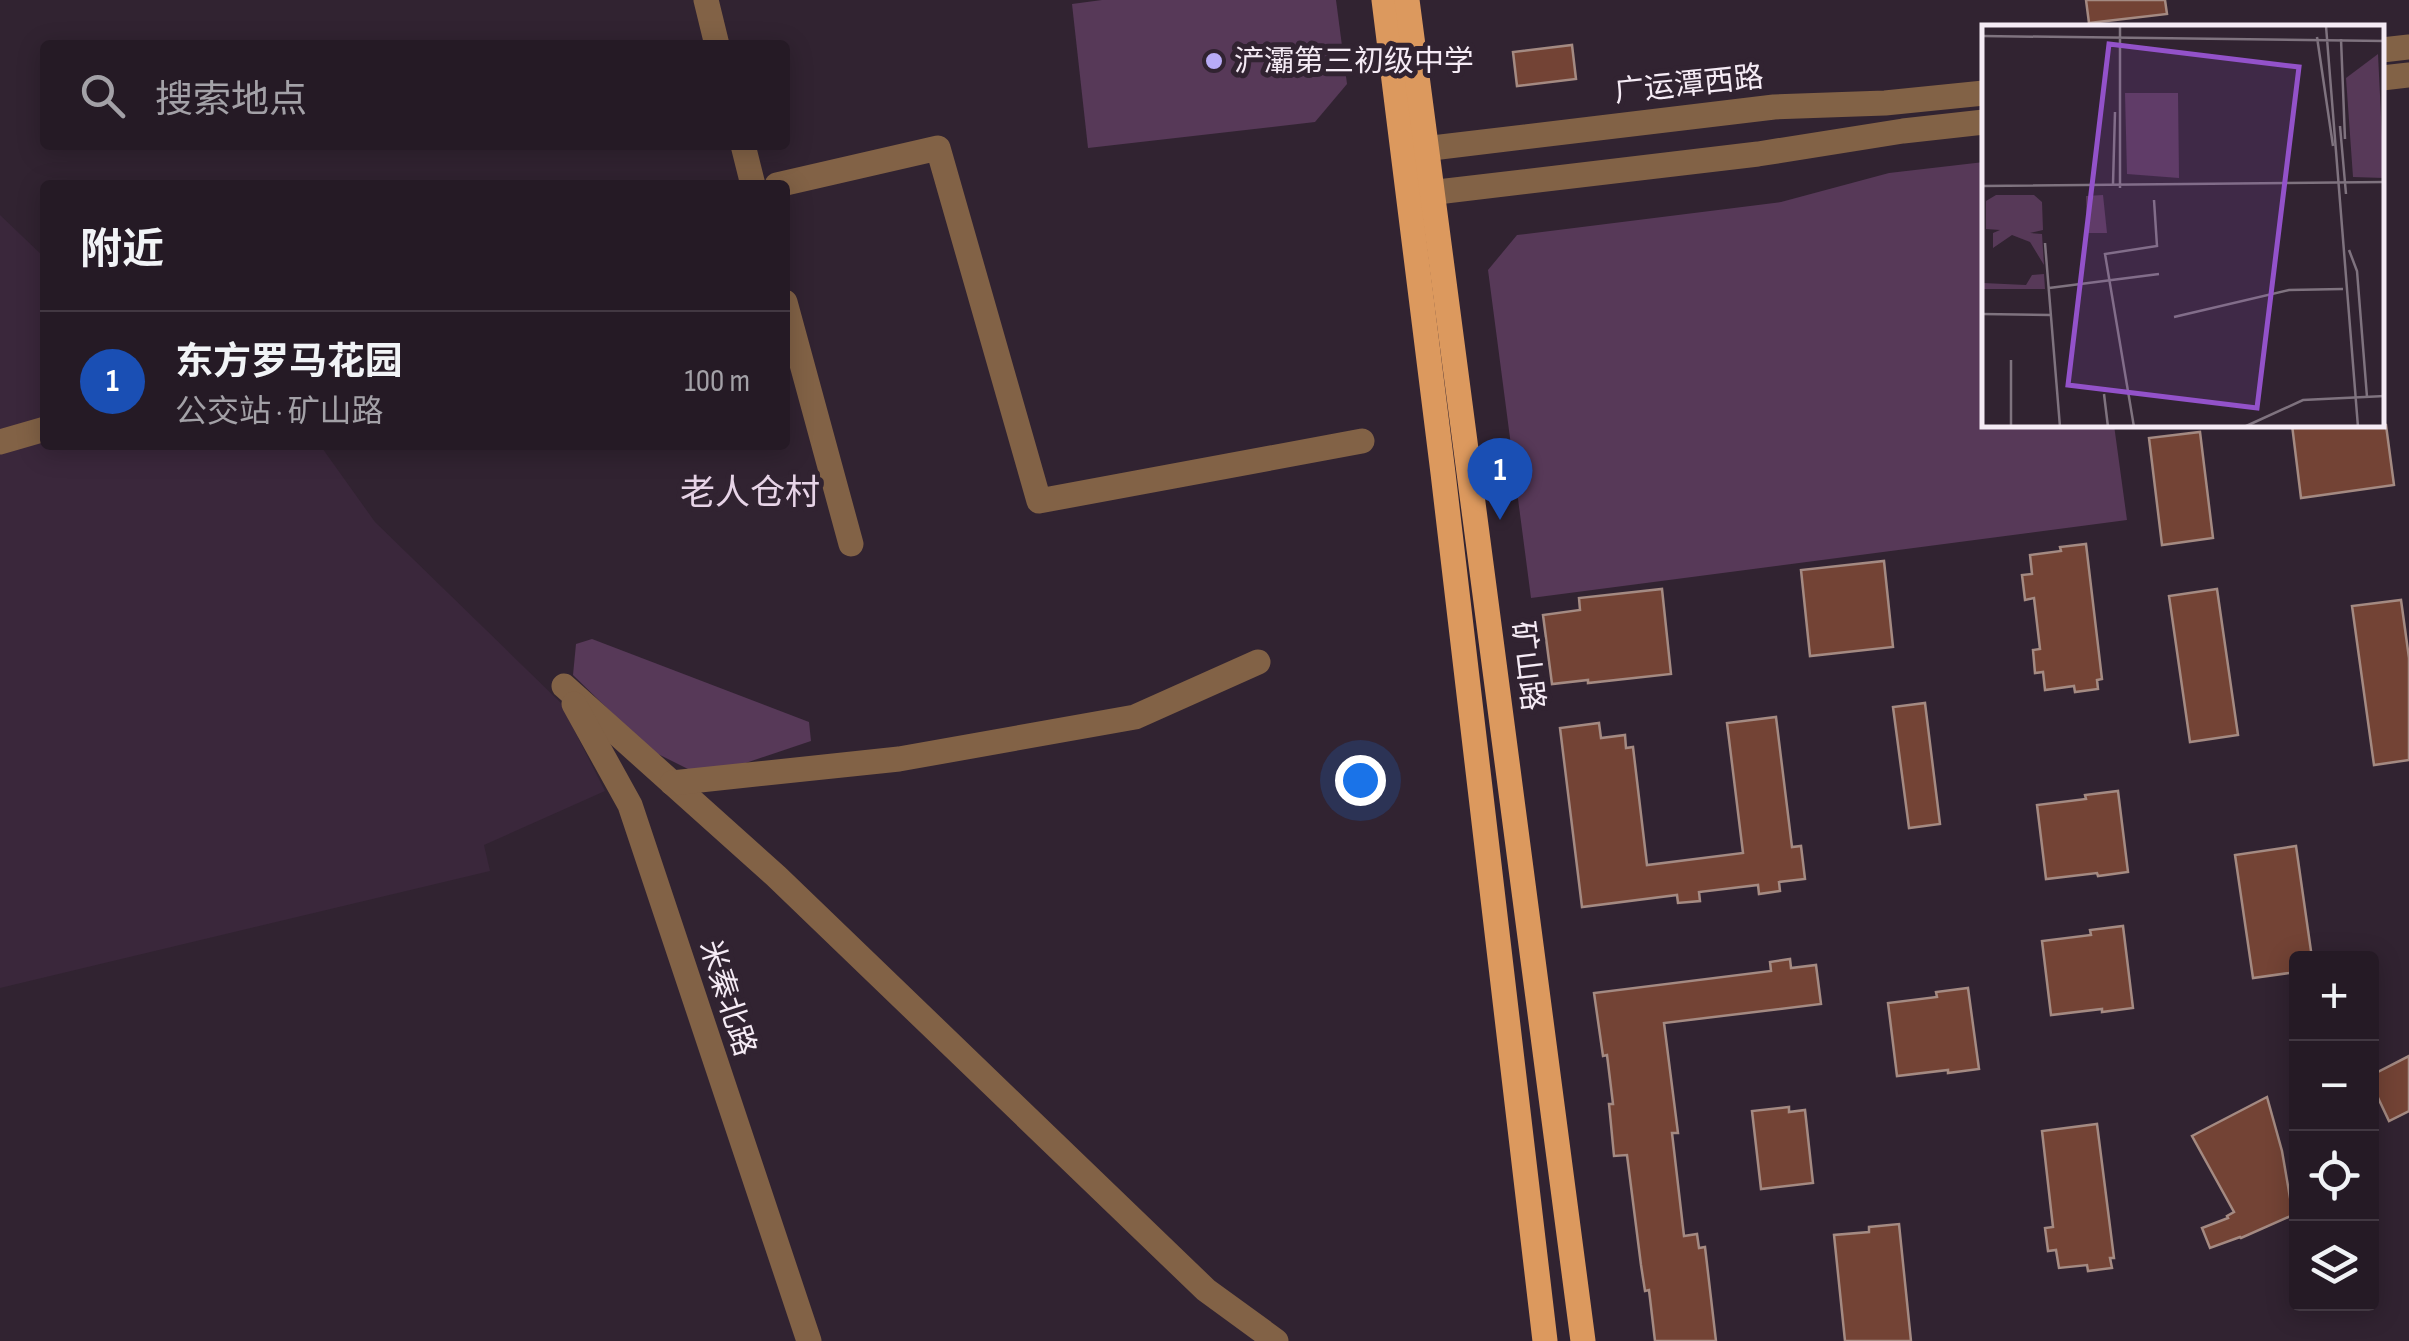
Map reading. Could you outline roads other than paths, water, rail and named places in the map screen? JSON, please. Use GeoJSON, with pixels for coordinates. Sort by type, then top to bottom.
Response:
{"type":"FeatureCollection","features":[{"type":"Feature","properties":{"kind":"main road","name":"矿山路"},"geometry":{"type":"LineString","coordinates":[[1384,0],[1414,150],[1433,192],[1583,1341]]}},
{"type":"Feature","properties":{"kind":"main road","name":"矿山路"},"geometry":{"type":"LineString","coordinates":[[1407,0],[1414,150],[1407,196],[1545,1341]]}},
{"type":"Feature","properties":{"kind":"street"},"geometry":{"type":"LineString","coordinates":[[706,0],[716,40]]}},
{"type":"Feature","properties":{"kind":"street"},"geometry":{"type":"LineString","coordinates":[[2384,50],[2409,47]]}},
{"type":"Feature","properties":{"kind":"street"},"geometry":{"type":"LineString","coordinates":[[2384,78],[2409,75]]}},
{"type":"Feature","properties":{"kind":"street","name":"广运潭西路"},"geometry":{"type":"LineString","coordinates":[[1414,150],[1774,107],[1885,103],[1982,92]]}},
{"type":"Feature","properties":{"kind":"street"},"geometry":{"type":"LineString","coordinates":[[1407,196],[1758,154],[1982,122]]}},
{"type":"Feature","properties":{"kind":"street"},"geometry":{"type":"LineString","coordinates":[[790,182],[938,148],[1039,501],[1362,441]]}},
{"type":"Feature","properties":{"kind":"street"},"geometry":{"type":"LineString","coordinates":[[743,150],[752,180]]}},
{"type":"Feature","properties":{"kind":"street"},"geometry":{"type":"LineString","coordinates":[[790,320],[851,544]]}},
{"type":"Feature","properties":{"kind":"street"},"geometry":{"type":"LineString","coordinates":[[0,442],[40,431]]}},
{"type":"Feature","properties":{"kind":"street"},"geometry":{"type":"LineString","coordinates":[[672,783],[900,760],[1135,717],[1258,662]]}},
{"type":"Feature","properties":{"kind":"street","name":"米秦北路"},"geometry":{"type":"LineString","coordinates":[[672,783],[564,686],[630,805],[808,1341]]}},
{"type":"Feature","properties":{"kind":"street"},"geometry":{"type":"LineString","coordinates":[[672,783],[776,876],[1206,1290],[1276,1341]]}},
{"type":"Feature","properties":{"kind":"place","name":"浐灞第三初级中学"},"geometry":{"type":"Point","coordinates":[1214,61]}},
{"type":"Feature","properties":{"kind":"place","name":"东方罗马花园"},"geometry":{"type":"Point","coordinates":[1500,520]}},
{"type":"Feature","properties":{"kind":"district","name":"老人仓村"},"geometry":{"type":"Point","coordinates":[750,492]}}]}
